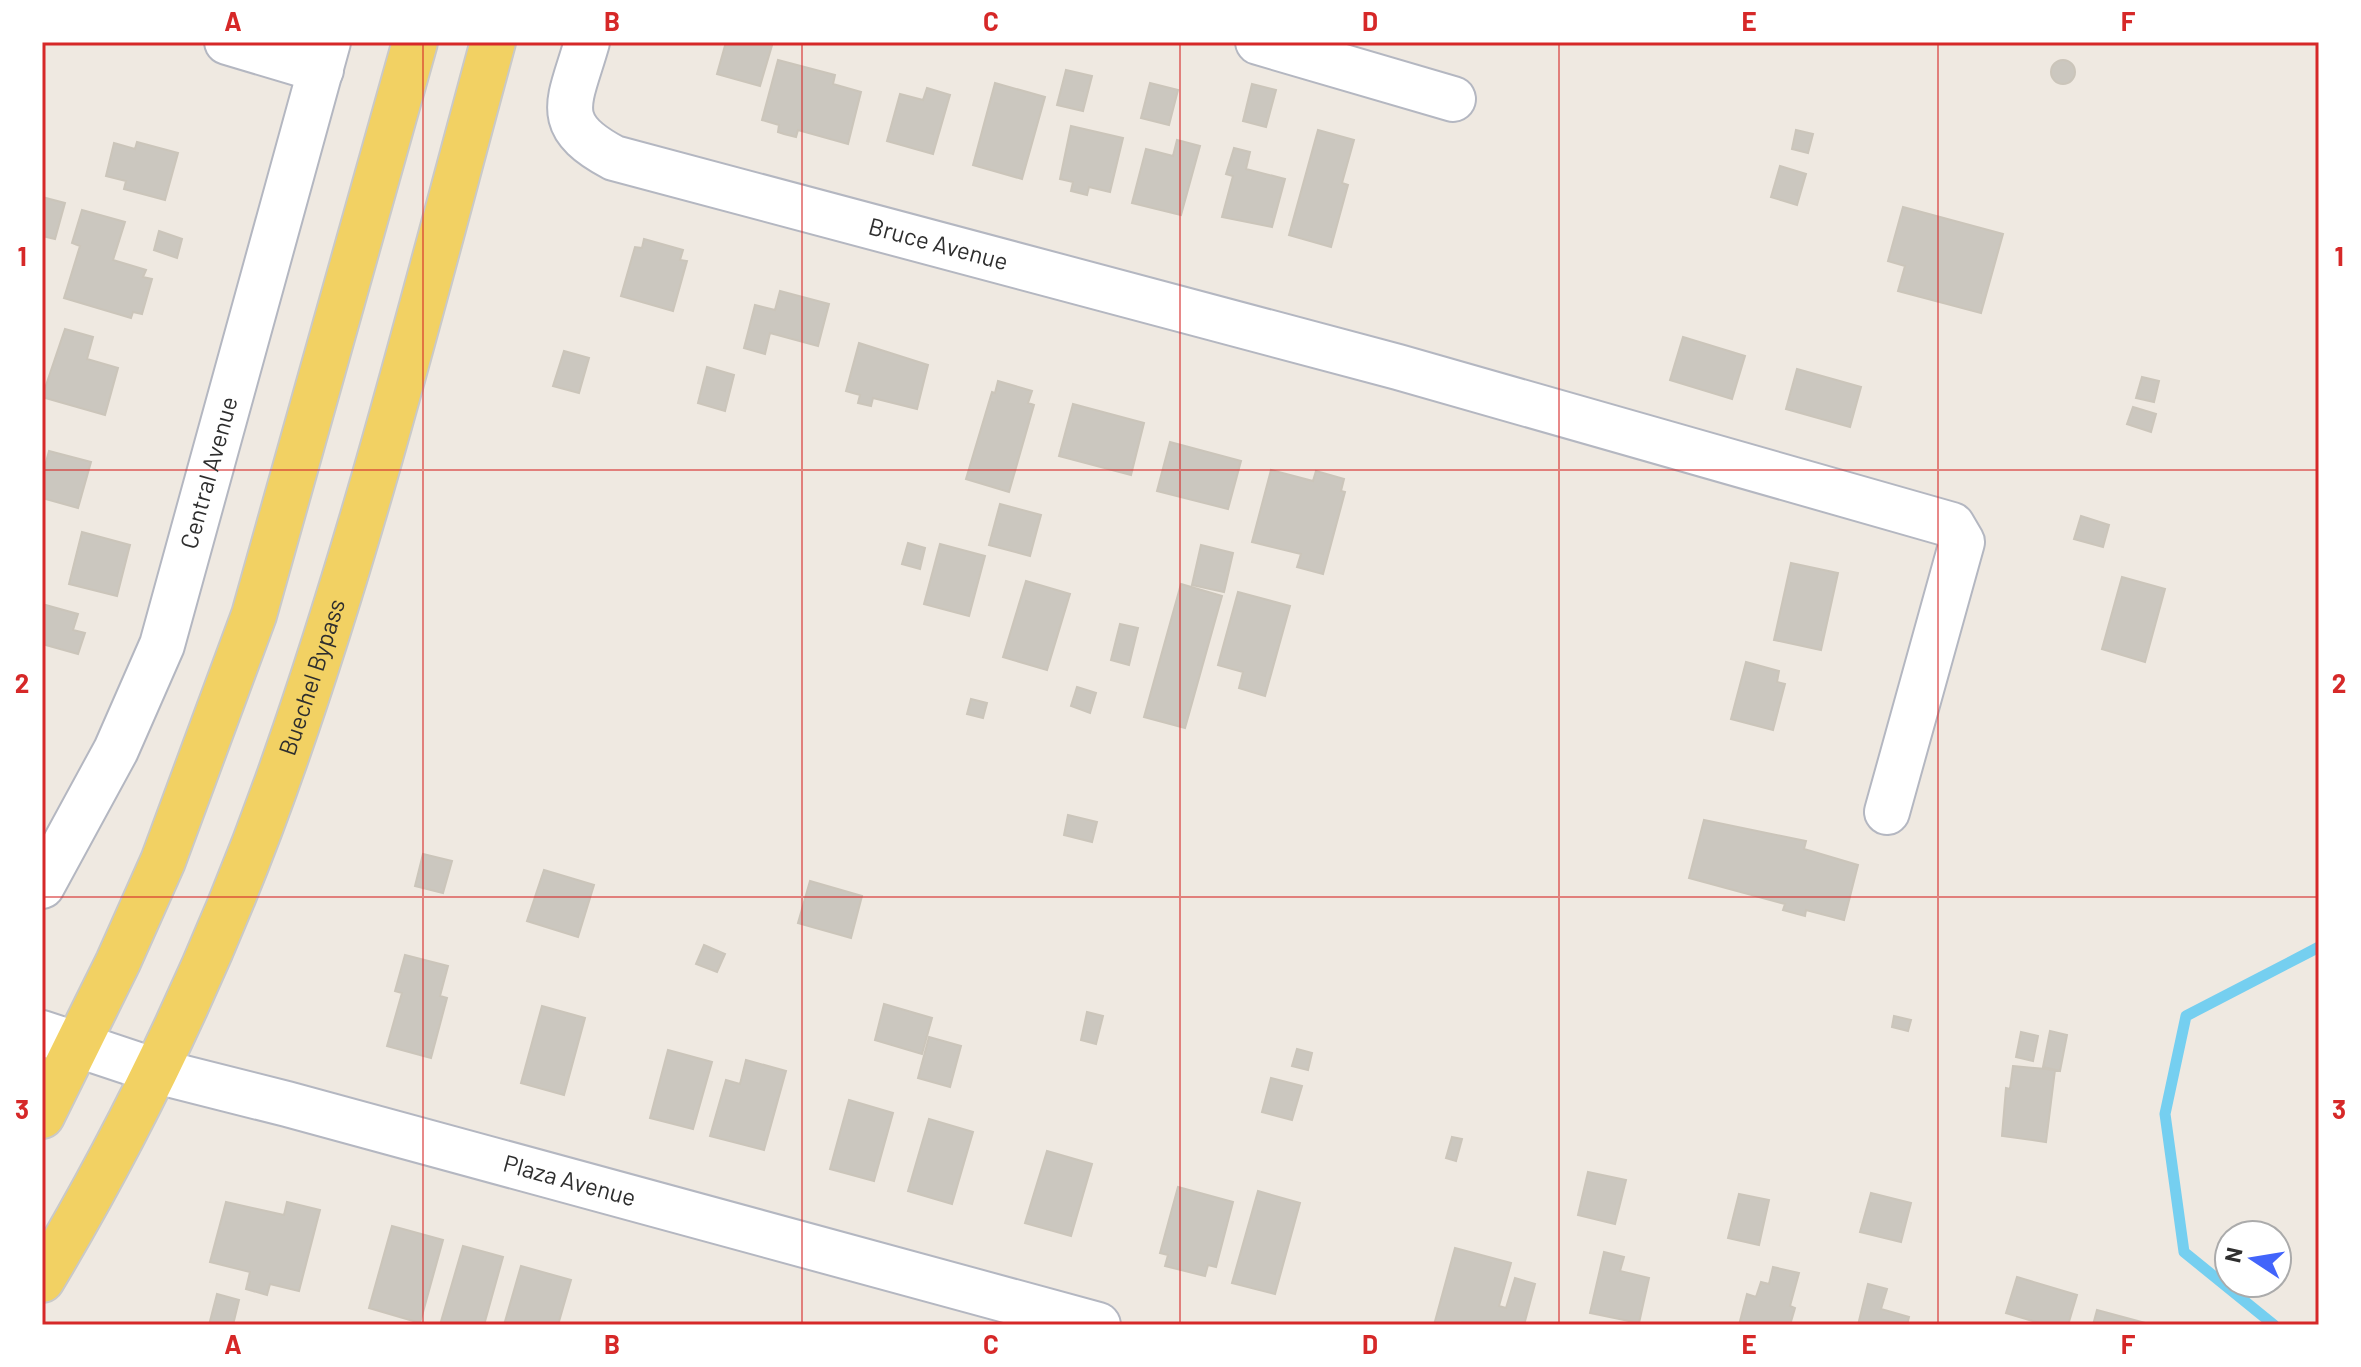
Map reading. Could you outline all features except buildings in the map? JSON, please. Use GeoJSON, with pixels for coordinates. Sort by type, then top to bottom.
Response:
{"type":"FeatureCollection","features":[{"type":"Feature","properties":{"kind":"main road"},"geometry":{"type":"LineString","coordinates":[[42,1116],[60,1040],[163,861],[254,615],[415,42]]}},
{"type":"Feature","properties":{"kind":"main road","name":"Buechel Bypass"},"geometry":{"type":"LineString","coordinates":[[42,1280],[156,1071],[260,827],[324,642],[493,42]]}},
{"type":"Feature","properties":{"kind":"street"},"geometry":{"type":"LineString","coordinates":[[227,42],[324,56]]}},
{"type":"Feature","properties":{"kind":"street","name":"Bruce Avenue"},"geometry":{"type":"LineString","coordinates":[[587,42],[569,114],[574,132],[587,144],[614,158],[1398,367],[1952,525],[1962,542],[1887,812]]}},
{"type":"Feature","properties":{"kind":"street"},"geometry":{"type":"LineString","coordinates":[[1258,42],[1453,99]]}},
{"type":"Feature","properties":{"kind":"street","name":"Central Avenue"},"geometry":{"type":"LineString","coordinates":[[42,886],[116,750],[162,645],[324,56]]}},
{"type":"Feature","properties":{"kind":"street","name":"Plaza Avenue"},"geometry":{"type":"LineString","coordinates":[[60,1040],[156,1071],[1098,1325]]}},
{"type":"Feature","properties":{"kind":"waterway"},"geometry":{"type":"LineString","coordinates":[[2274,1325],[2184,1252],[2165,1114],[2186,1016],[2319,947]]}}]}
